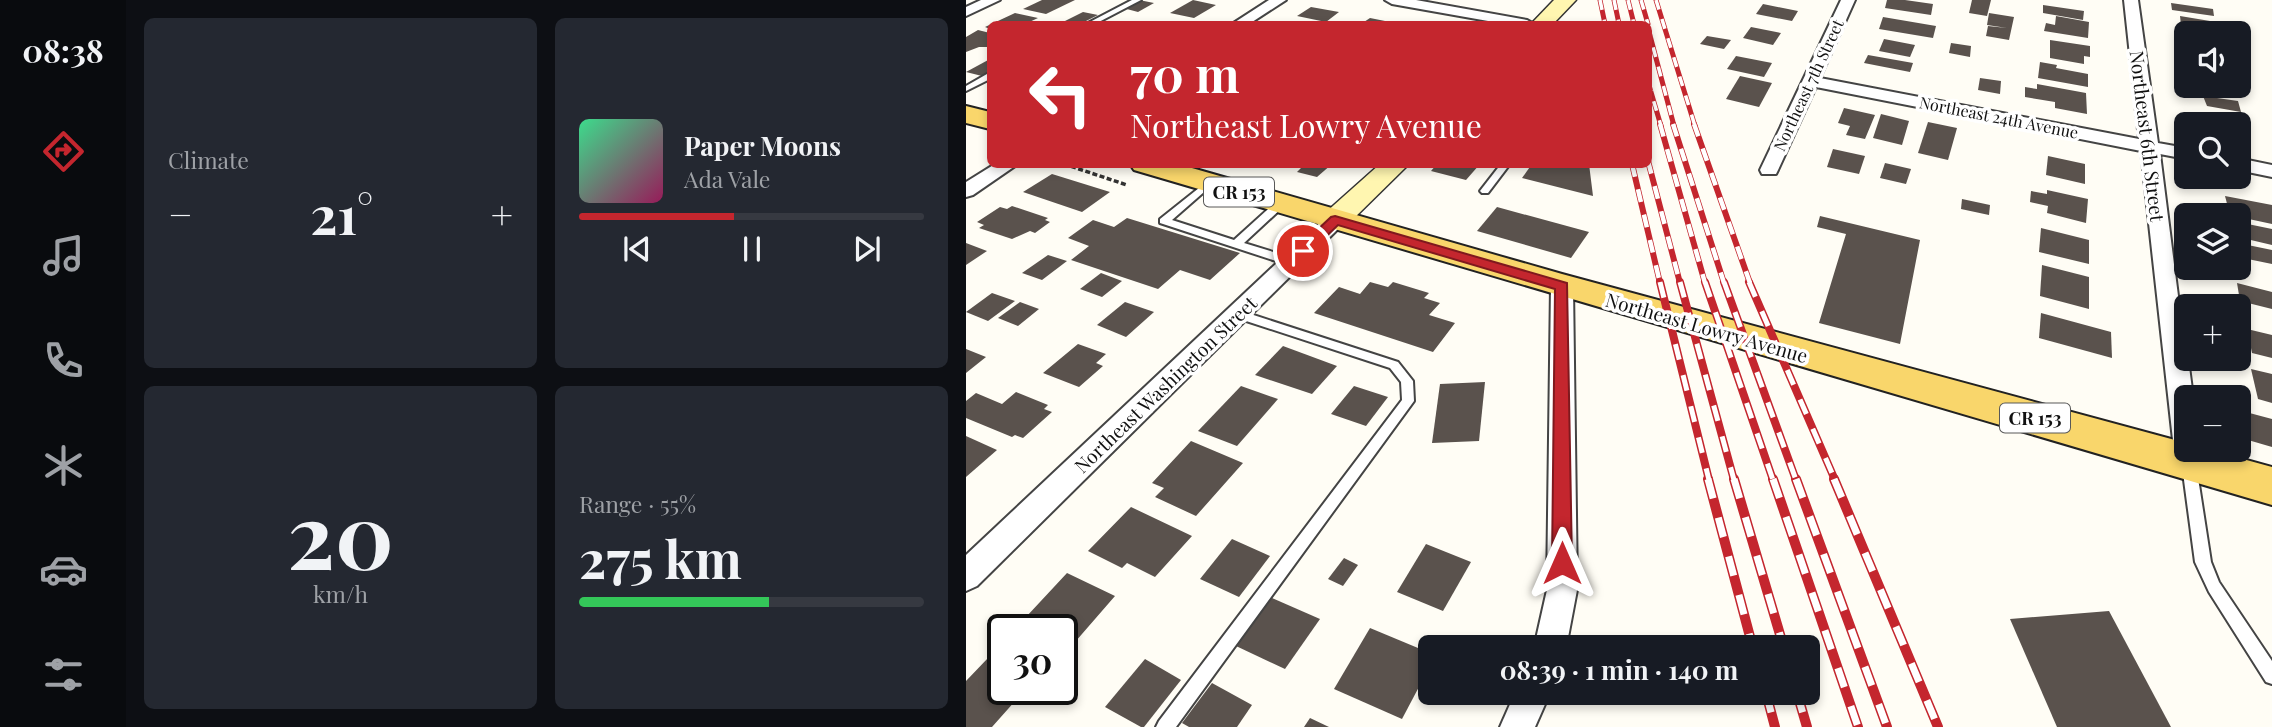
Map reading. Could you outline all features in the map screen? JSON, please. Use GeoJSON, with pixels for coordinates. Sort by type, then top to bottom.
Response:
{"type":"FeatureCollection","features":[{"type":"Feature","properties":{"kind":"main road"},"geometry":{"type":"LineString","coordinates":[[966,114],[987,120]]}},
{"type":"Feature","properties":{"kind":"main road","name":"Northeast Lowry Avenue"},"geometry":{"type":"LineString","coordinates":[[1158,168],[1562,286],[2174,447]]}},
{"type":"Feature","properties":{"kind":"main road","name":"Northeast Lowry Avenue"},"geometry":{"type":"LineString","coordinates":[[2215,462],[2272,486]]}},
{"type":"Feature","properties":{"kind":"street"},"geometry":{"type":"LineString","coordinates":[[966,12],[993,0]]}},
{"type":"Feature","properties":{"kind":"street"},"geometry":{"type":"LineString","coordinates":[[1244,21],[1279,0]]}},
{"type":"Feature","properties":{"kind":"street"},"geometry":{"type":"LineString","coordinates":[[1392,0],[1510,21]]}},
{"type":"Feature","properties":{"kind":"street"},"geometry":{"type":"LineString","coordinates":[[1544,21],[1566,0]]}},
{"type":"Feature","properties":{"kind":"street","name":"Northeast 7th Street"},"geometry":{"type":"LineString","coordinates":[[1769,170],[1847,0]]}},
{"type":"Feature","properties":{"kind":"street","name":"Northeast 6th Street"},"geometry":{"type":"LineString","coordinates":[[2131,0],[2179,385]]}},
{"type":"Feature","properties":{"kind":"street","name":"Northeast 24th Avenue"},"geometry":{"type":"LineString","coordinates":[[1811,81],[2174,152]]}},
{"type":"Feature","properties":{"kind":"street"},"geometry":{"type":"LineString","coordinates":[[2251,167],[2272,171]]}},
{"type":"Feature","properties":{"kind":"street"},"geometry":{"type":"LineString","coordinates":[[966,191],[1003,168]]}},
{"type":"Feature","properties":{"kind":"street","name":"Northeast Washington Street"},"geometry":{"type":"LineString","coordinates":[[966,576],[1392,168]]}},
{"type":"Feature","properties":{"kind":"street"},"geometry":{"type":"LineString","coordinates":[[1554,635],[1562,590],[1562,286]]}},
{"type":"Feature","properties":{"kind":"street"},"geometry":{"type":"LineString","coordinates":[[1517,727],[1527,705]]}},
{"type":"Feature","properties":{"kind":"lane"},"geometry":{"type":"LineString","coordinates":[[1096,21],[1137,0]]}},
{"type":"Feature","properties":{"kind":"lane"},"geometry":{"type":"LineString","coordinates":[[966,89],[987,78]]}},
{"type":"Feature","properties":{"kind":"lane"},"geometry":{"type":"LineString","coordinates":[[1485,191],[1503,168]]}},
{"type":"Feature","properties":{"kind":"lane"},"geometry":{"type":"LineString","coordinates":[[1209,183],[1164,220],[1292,262]]}},
{"type":"Feature","properties":{"kind":"lane"},"geometry":{"type":"LineString","coordinates":[[1236,244],[1280,204]]}},
{"type":"Feature","properties":{"kind":"lane"},"geometry":{"type":"LineString","coordinates":[[1165,727],[1408,401],[1407,381],[1394,365],[1238,314]]}},
{"type":"Feature","properties":{"kind":"lane"},"geometry":{"type":"LineString","coordinates":[[2189,462],[2203,562],[2214,587],[2272,676]]}},
{"type":"Feature","properties":{"kind":"building"},"geometry":{"type":"Polygon","coordinates":[[[1042,0],[1075,0],[1046,14],[1023,9],[1042,0]]]}},
{"type":"Feature","properties":{"kind":"building"},"geometry":{"type":"Polygon","coordinates":[[[1139,0],[1154,3],[1138,12],[1123,8],[1139,0]]]}},
{"type":"Feature","properties":{"kind":"building"},"geometry":{"type":"Polygon","coordinates":[[[1193,0],[1216,5],[1194,18],[1170,13],[1193,0]]]}},
{"type":"Feature","properties":{"kind":"building"},"geometry":{"type":"Polygon","coordinates":[[[1887,0],[1933,4],[1931,15],[1885,8],[1887,0]]]}},
{"type":"Feature","properties":{"kind":"building"},"geometry":{"type":"Polygon","coordinates":[[[1972,0],[1991,0],[1987,16],[1969,13],[1972,0]]]}},
{"type":"Feature","properties":{"kind":"building"},"geometry":{"type":"Polygon","coordinates":[[[2171,3],[2213,9],[2214,16],[2172,10],[2171,3]]]}},
{"type":"Feature","properties":{"kind":"building"},"geometry":{"type":"Polygon","coordinates":[[[1763,4],[1798,11],[1792,21],[1756,14],[1763,4]]]}},
{"type":"Feature","properties":{"kind":"building"},"geometry":{"type":"Polygon","coordinates":[[[2043,5],[2084,11],[2083,20],[2043,13],[2043,5]]]}},
{"type":"Feature","properties":{"kind":"building"},"geometry":{"type":"Polygon","coordinates":[[[1311,7],[1339,12],[1327,21],[1297,16],[1311,7]]]}},
{"type":"Feature","properties":{"kind":"building"},"geometry":{"type":"Polygon","coordinates":[[[1083,12],[1098,15],[1086,21],[1065,21],[1083,12]]]}},
{"type":"Feature","properties":{"kind":"building"},"geometry":{"type":"Polygon","coordinates":[[[1015,13],[1038,18],[1032,21],[998,21],[1015,13]]]}},
{"type":"Feature","properties":{"kind":"building"},"geometry":{"type":"Polygon","coordinates":[[[1989,13],[2014,17],[2009,40],[1986,36],[1988,26],[2007,28],[1987,25],[1989,13]]]}},
{"type":"Feature","properties":{"kind":"building"},"geometry":{"type":"Polygon","coordinates":[[[2056,16],[2089,22],[2088,38],[2044,31],[2046,23],[2055,25],[2056,16]]]}},
{"type":"Feature","properties":{"kind":"building"},"geometry":{"type":"Polygon","coordinates":[[[2180,16],[2210,21],[2181,21],[2180,16]]]}},
{"type":"Feature","properties":{"kind":"building"},"geometry":{"type":"Polygon","coordinates":[[[1883,17],[1936,26],[1933,38],[1879,29],[1883,17]]]}},
{"type":"Feature","properties":{"kind":"building"},"geometry":{"type":"Polygon","coordinates":[[[1751,27],[1781,33],[1773,45],[1743,38],[1751,27]]]}},
{"type":"Feature","properties":{"kind":"building"},"geometry":{"type":"Polygon","coordinates":[[[978,30],[987,32],[987,47],[966,52],[966,37],[978,30]]]}},
{"type":"Feature","properties":{"kind":"building"},"geometry":{"type":"Polygon","coordinates":[[[1707,36],[1731,40],[1724,49],[1700,44],[1707,36]]]}},
{"type":"Feature","properties":{"kind":"building"},"geometry":{"type":"Polygon","coordinates":[[[1884,39],[1915,45],[1910,57],[1879,51],[1884,39]]]}},
{"type":"Feature","properties":{"kind":"building"},"geometry":{"type":"Polygon","coordinates":[[[2050,40],[2090,46],[2090,57],[2084,56],[2084,64],[2050,58],[2050,40]]]}},
{"type":"Feature","properties":{"kind":"building"},"geometry":{"type":"Polygon","coordinates":[[[1951,43],[1971,46],[1970,57],[1949,53],[1951,43]]]}},
{"type":"Feature","properties":{"kind":"building"},"geometry":{"type":"Polygon","coordinates":[[[1868,55],[1913,63],[1910,72],[1864,63],[1868,55]]]}},
{"type":"Feature","properties":{"kind":"building"},"geometry":{"type":"Polygon","coordinates":[[[1736,56],[1772,63],[1764,77],[1727,69],[1736,56]]]}},
{"type":"Feature","properties":{"kind":"building"},"geometry":{"type":"Polygon","coordinates":[[[987,61],[987,74],[982,76],[966,72],[987,61]]]}},
{"type":"Feature","properties":{"kind":"building"},"geometry":{"type":"Polygon","coordinates":[[[2040,62],[2088,74],[2088,87],[2038,78],[2040,62]]]}},
{"type":"Feature","properties":{"kind":"building"},"geometry":{"type":"Polygon","coordinates":[[[1740,76],[1772,83],[1759,107],[1726,99],[1740,76]]]}},
{"type":"Feature","properties":{"kind":"building"},"geometry":{"type":"Polygon","coordinates":[[[1980,78],[2001,81],[2000,94],[1978,90],[1980,78]]]}},
{"type":"Feature","properties":{"kind":"building"},"geometry":{"type":"Polygon","coordinates":[[[2037,84],[2086,93],[2087,114],[2055,108],[2055,102],[2025,97],[2025,87],[2037,89],[2037,84]]]}},
{"type":"Feature","properties":{"kind":"building"},"geometry":{"type":"Polygon","coordinates":[[[2204,98],[2238,101],[2241,112],[2207,106],[2204,98]]]}},
{"type":"Feature","properties":{"kind":"building"},"geometry":{"type":"Polygon","coordinates":[[[1844,108],[1875,115],[1865,139],[1846,135],[1850,126],[1838,123],[1844,108]]]}},
{"type":"Feature","properties":{"kind":"building"},"geometry":{"type":"Polygon","coordinates":[[[1881,114],[1909,121],[1902,145],[1873,138],[1881,114]]]}},
{"type":"Feature","properties":{"kind":"building"},"geometry":{"type":"Polygon","coordinates":[[[1928,122],[1957,128],[1948,160],[1918,153],[1928,122]]]}},
{"type":"Feature","properties":{"kind":"building"},"geometry":{"type":"Polygon","coordinates":[[[1833,149],[1865,156],[1859,174],[1827,167],[1833,149]]]}},
{"type":"Feature","properties":{"kind":"building"},"geometry":{"type":"Polygon","coordinates":[[[2048,156],[2085,164],[2085,184],[2046,175],[2048,156]]]}},
{"type":"Feature","properties":{"kind":"building"},"geometry":{"type":"Polygon","coordinates":[[[1885,163],[1911,169],[1906,184],[1880,178],[1885,163]]]}},
{"type":"Feature","properties":{"kind":"building"},"geometry":{"type":"Polygon","coordinates":[[[1301,168],[1327,168],[1317,177],[1297,172],[1301,168]]]}},
{"type":"Feature","properties":{"kind":"building"},"geometry":{"type":"Polygon","coordinates":[[[1434,168],[1476,168],[1466,180],[1431,171],[1434,168]]]}},
{"type":"Feature","properties":{"kind":"building"},"geometry":{"type":"Polygon","coordinates":[[[1529,168],[1590,168],[1593,196],[1522,178],[1529,168]]]}},
{"type":"Feature","properties":{"kind":"building"},"geometry":{"type":"Polygon","coordinates":[[[1052,174],[1110,192],[1082,212],[1023,192],[1052,174]]]}},
{"type":"Feature","properties":{"kind":"building"},"geometry":{"type":"Polygon","coordinates":[[[2047,190],[2088,199],[2086,223],[2047,213],[2048,206],[2030,202],[2031,191],[2047,194],[2047,190]]]}},
{"type":"Feature","properties":{"kind":"building"},"geometry":{"type":"Polygon","coordinates":[[[2225,196],[2272,205],[2272,224],[2251,220],[2251,203],[2227,203],[2225,196]]]}},
{"type":"Feature","properties":{"kind":"building"},"geometry":{"type":"Polygon","coordinates":[[[1962,199],[1990,205],[1989,215],[1961,209],[1962,199]]]}},
{"type":"Feature","properties":{"kind":"building"},"geometry":{"type":"Polygon","coordinates":[[[1012,206],[1048,218],[1045,220],[1050,222],[1035,233],[1030,231],[1012,239],[979,228],[984,225],[977,222],[1000,207],[1007,209],[1012,206]]]}},
{"type":"Feature","properties":{"kind":"building"},"geometry":{"type":"Polygon","coordinates":[[[1497,207],[1589,232],[1571,258],[1477,231],[1497,207]]]}},
{"type":"Feature","properties":{"kind":"building"},"geometry":{"type":"Polygon","coordinates":[[[1820,216],[1920,240],[1900,344],[1819,323],[1846,234],[1817,227],[1820,216]]]}},
{"type":"Feature","properties":{"kind":"building"},"geometry":{"type":"Polygon","coordinates":[[[1127,218],[1240,253],[1210,280],[1180,270],[1158,289],[1071,260],[1089,246],[1068,238],[1093,220],[1114,227],[1127,218]]]}},
{"type":"Feature","properties":{"kind":"building"},"geometry":{"type":"Polygon","coordinates":[[[2251,225],[2272,229],[2272,245],[2251,240],[2251,225]]]}},
{"type":"Feature","properties":{"kind":"building"},"geometry":{"type":"Polygon","coordinates":[[[2041,228],[2089,240],[2089,264],[2039,252],[2041,228]]]}},
{"type":"Feature","properties":{"kind":"building"},"geometry":{"type":"Polygon","coordinates":[[[966,243],[987,251],[966,265],[966,243]]]}},
{"type":"Feature","properties":{"kind":"building"},"geometry":{"type":"Polygon","coordinates":[[[2251,246],[2272,250],[2272,264],[2251,260],[2251,246]]]}},
{"type":"Feature","properties":{"kind":"building"},"geometry":{"type":"Polygon","coordinates":[[[1048,255],[1067,261],[1042,280],[1022,273],[1048,255]]]}},
{"type":"Feature","properties":{"kind":"building"},"geometry":{"type":"Polygon","coordinates":[[[2042,265],[2089,277],[2089,309],[2040,296],[2042,265]]]}},
{"type":"Feature","properties":{"kind":"building"},"geometry":{"type":"Polygon","coordinates":[[[1101,273],[1122,281],[1102,297],[1080,289],[1101,273]]]}},
{"type":"Feature","properties":{"kind":"building"},"geometry":{"type":"Polygon","coordinates":[[[1370,282],[1388,287],[1393,282],[1429,293],[1424,298],[1440,303],[1429,315],[1455,323],[1433,352],[1314,313],[1339,287],[1360,294],[1370,282]]]}},
{"type":"Feature","properties":{"kind":"building"},"geometry":{"type":"Polygon","coordinates":[[[2237,283],[2272,292],[2272,309],[2251,304],[2251,294],[2239,294],[2237,283]]]}},
{"type":"Feature","properties":{"kind":"building"},"geometry":{"type":"Polygon","coordinates":[[[992,293],[1015,301],[988,321],[966,312],[992,293]]]}},
{"type":"Feature","properties":{"kind":"building"},"geometry":{"type":"Polygon","coordinates":[[[1020,302],[1039,309],[1018,326],[998,318],[1020,302]]]}},
{"type":"Feature","properties":{"kind":"building"},"geometry":{"type":"Polygon","coordinates":[[[1125,302],[1154,312],[1126,337],[1097,325],[1125,302]]]}},
{"type":"Feature","properties":{"kind":"building"},"geometry":{"type":"Polygon","coordinates":[[[2041,313],[2111,332],[2112,358],[2039,338],[2041,313]]]}},
{"type":"Feature","properties":{"kind":"building"},"geometry":{"type":"Polygon","coordinates":[[[2251,330],[2272,335],[2272,358],[2252,353],[2251,330]]]}},
{"type":"Feature","properties":{"kind":"building"},"geometry":{"type":"Polygon","coordinates":[[[1078,344],[1106,354],[1096,363],[1103,366],[1079,387],[1043,373],[1078,344]]]}},
{"type":"Feature","properties":{"kind":"building"},"geometry":{"type":"Polygon","coordinates":[[[1283,346],[1337,366],[1312,394],[1255,375],[1283,346]]]}},
{"type":"Feature","properties":{"kind":"building"},"geometry":{"type":"Polygon","coordinates":[[[966,349],[986,357],[966,373],[966,349]]]}},
{"type":"Feature","properties":{"kind":"building"},"geometry":{"type":"Polygon","coordinates":[[[2251,369],[2272,374],[2272,403],[2258,399],[2251,369]]]}},
{"type":"Feature","properties":{"kind":"building"},"geometry":{"type":"Polygon","coordinates":[[[1485,382],[1479,441],[1432,443],[1440,384],[1485,382]]]}},
{"type":"Feature","properties":{"kind":"building"},"geometry":{"type":"Polygon","coordinates":[[[1241,386],[1278,399],[1237,446],[1198,431],[1241,386]]]}},
{"type":"Feature","properties":{"kind":"building"},"geometry":{"type":"Polygon","coordinates":[[[1354,386],[1388,397],[1366,426],[1331,414],[1354,386]]]}},
{"type":"Feature","properties":{"kind":"building"},"geometry":{"type":"Polygon","coordinates":[[[1016,392],[1048,405],[1044,409],[1052,412],[1023,438],[1015,435],[1012,437],[966,418],[966,401],[976,393],[1002,404],[1016,392]]]}},
{"type":"Feature","properties":{"kind":"building"},"geometry":{"type":"Polygon","coordinates":[[[2251,413],[2272,419],[2272,447],[2251,441],[2251,413]]]}},
{"type":"Feature","properties":{"kind":"building"},"geometry":{"type":"Polygon","coordinates":[[[966,436],[997,450],[966,477],[966,436]]]}},
{"type":"Feature","properties":{"kind":"building"},"geometry":{"type":"Polygon","coordinates":[[[1191,441],[1243,463],[1196,516],[1155,497],[1164,488],[1152,483],[1191,441]]]}},
{"type":"Feature","properties":{"kind":"building"},"geometry":{"type":"Polygon","coordinates":[[[1131,507],[1192,536],[1155,577],[1127,563],[1122,568],[1088,551],[1131,507]]]}},
{"type":"Feature","properties":{"kind":"building"},"geometry":{"type":"Polygon","coordinates":[[[1232,539],[1270,556],[1239,597],[1200,579],[1232,539]]]}},
{"type":"Feature","properties":{"kind":"building"},"geometry":{"type":"Polygon","coordinates":[[[1426,544],[1471,562],[1443,611],[1397,592],[1426,544]]]}},
{"type":"Feature","properties":{"kind":"building"},"geometry":{"type":"Polygon","coordinates":[[[1344,558],[1358,565],[1343,586],[1328,579],[1344,558]]]}},
{"type":"Feature","properties":{"kind":"building"},"geometry":{"type":"Polygon","coordinates":[[[1067,573],[1115,596],[1078,639],[1078,614],[1029,614],[1067,573]]]}},
{"type":"Feature","properties":{"kind":"building"},"geometry":{"type":"Polygon","coordinates":[[[1272,598],[1320,619],[1285,669],[1236,646],[1272,598]]]}},
{"type":"Feature","properties":{"kind":"building"},"geometry":{"type":"Polygon","coordinates":[[[2109,611],[2171,727],[2057,727],[2010,619],[2109,611]]]}},
{"type":"Feature","properties":{"kind":"building"},"geometry":{"type":"Polygon","coordinates":[[[1370,628],[1418,648],[1418,689],[1402,719],[1334,689],[1370,628]]]}},
{"type":"Feature","properties":{"kind":"building"},"geometry":{"type":"Polygon","coordinates":[[[987,659],[987,705],[1012,705],[992,727],[966,727],[966,681],[987,659]]]}},
{"type":"Feature","properties":{"kind":"building"},"geometry":{"type":"Polygon","coordinates":[[[1145,659],[1181,680],[1144,727],[1141,727],[1105,707],[1145,659]]]}},
{"type":"Feature","properties":{"kind":"building"},"geometry":{"type":"Polygon","coordinates":[[[1212,683],[1252,705],[1237,727],[1189,727],[1182,723],[1212,683]]]}},
{"type":"Feature","properties":{"kind":"building"},"geometry":{"type":"Polygon","coordinates":[[[1310,718],[1329,727],[1304,727],[1310,718]]]}},
{"type":"Feature","properties":{"kind":"railway"},"geometry":{"type":"LineString","coordinates":[[1600,0],[1604,21]]}},
{"type":"Feature","properties":{"kind":"railway"},"geometry":{"type":"LineString","coordinates":[[1614,0],[1618,21]]}},
{"type":"Feature","properties":{"kind":"railway"},"geometry":{"type":"LineString","coordinates":[[1628,0],[1633,21]]}},
{"type":"Feature","properties":{"kind":"railway"},"geometry":{"type":"LineString","coordinates":[[1641,0],[1647,21]]}},
{"type":"Feature","properties":{"kind":"railway"},"geometry":{"type":"LineString","coordinates":[[1656,0],[1695,126]]}},
{"type":"Feature","properties":{"kind":"railway"},"geometry":{"type":"LineString","coordinates":[[1652,43],[1674,126]]}},
{"type":"Feature","properties":{"kind":"railway"},"geometry":{"type":"LineString","coordinates":[[1652,96],[1661,126]]}},
{"type":"Feature","properties":{"kind":"railway"},"geometry":{"type":"LineString","coordinates":[[1660,124],[1705,283]]}},
{"type":"Feature","properties":{"kind":"railway"},"geometry":{"type":"LineString","coordinates":[[1673,124],[1724,283]]}},
{"type":"Feature","properties":{"kind":"railway"},"geometry":{"type":"LineString","coordinates":[[1694,124],[1750,283]]}},
{"type":"Feature","properties":{"kind":"railway"},"geometry":{"type":"LineString","coordinates":[[1633,168],[1660,283]]}},
{"type":"Feature","properties":{"kind":"railway"},"geometry":{"type":"LineString","coordinates":[[1650,168],[1680,283]]}},
{"type":"Feature","properties":{"kind":"railway"},"geometry":{"type":"LineString","coordinates":[[1660,282],[1709,480]]}},
{"type":"Feature","properties":{"kind":"railway"},"geometry":{"type":"LineString","coordinates":[[1680,282],[1734,480]]}},
{"type":"Feature","properties":{"kind":"railway"},"geometry":{"type":"LineString","coordinates":[[1705,282],[1773,480]]}},
{"type":"Feature","properties":{"kind":"railway"},"geometry":{"type":"LineString","coordinates":[[1724,282],[1796,480]]}},
{"type":"Feature","properties":{"kind":"railway"},"geometry":{"type":"LineString","coordinates":[[1749,282],[1835,480]]}},
{"type":"Feature","properties":{"kind":"railway"},"geometry":{"type":"LineString","coordinates":[[1708,479],[1750,635]]}},
{"type":"Feature","properties":{"kind":"railway"},"geometry":{"type":"LineString","coordinates":[[1734,479],[1780,635]]}},
{"type":"Feature","properties":{"kind":"railway"},"geometry":{"type":"LineString","coordinates":[[1773,479],[1858,727]]}},
{"type":"Feature","properties":{"kind":"railway"},"geometry":{"type":"LineString","coordinates":[[1796,479],[1887,727]]}},
{"type":"Feature","properties":{"kind":"railway"},"geometry":{"type":"LineString","coordinates":[[1834,479],[1938,727]]}},
{"type":"Feature","properties":{"kind":"railway"},"geometry":{"type":"LineString","coordinates":[[1769,705],[1775,727]]}},
{"type":"Feature","properties":{"kind":"railway"},"geometry":{"type":"LineString","coordinates":[[1801,705],[1807,727]]}},
{"type":"Feature","properties":{"kind":"route"},"geometry":{"type":"LineString","coordinates":[[1303,251],[1335,220],[1562,286],[1562,563]]}}]}
